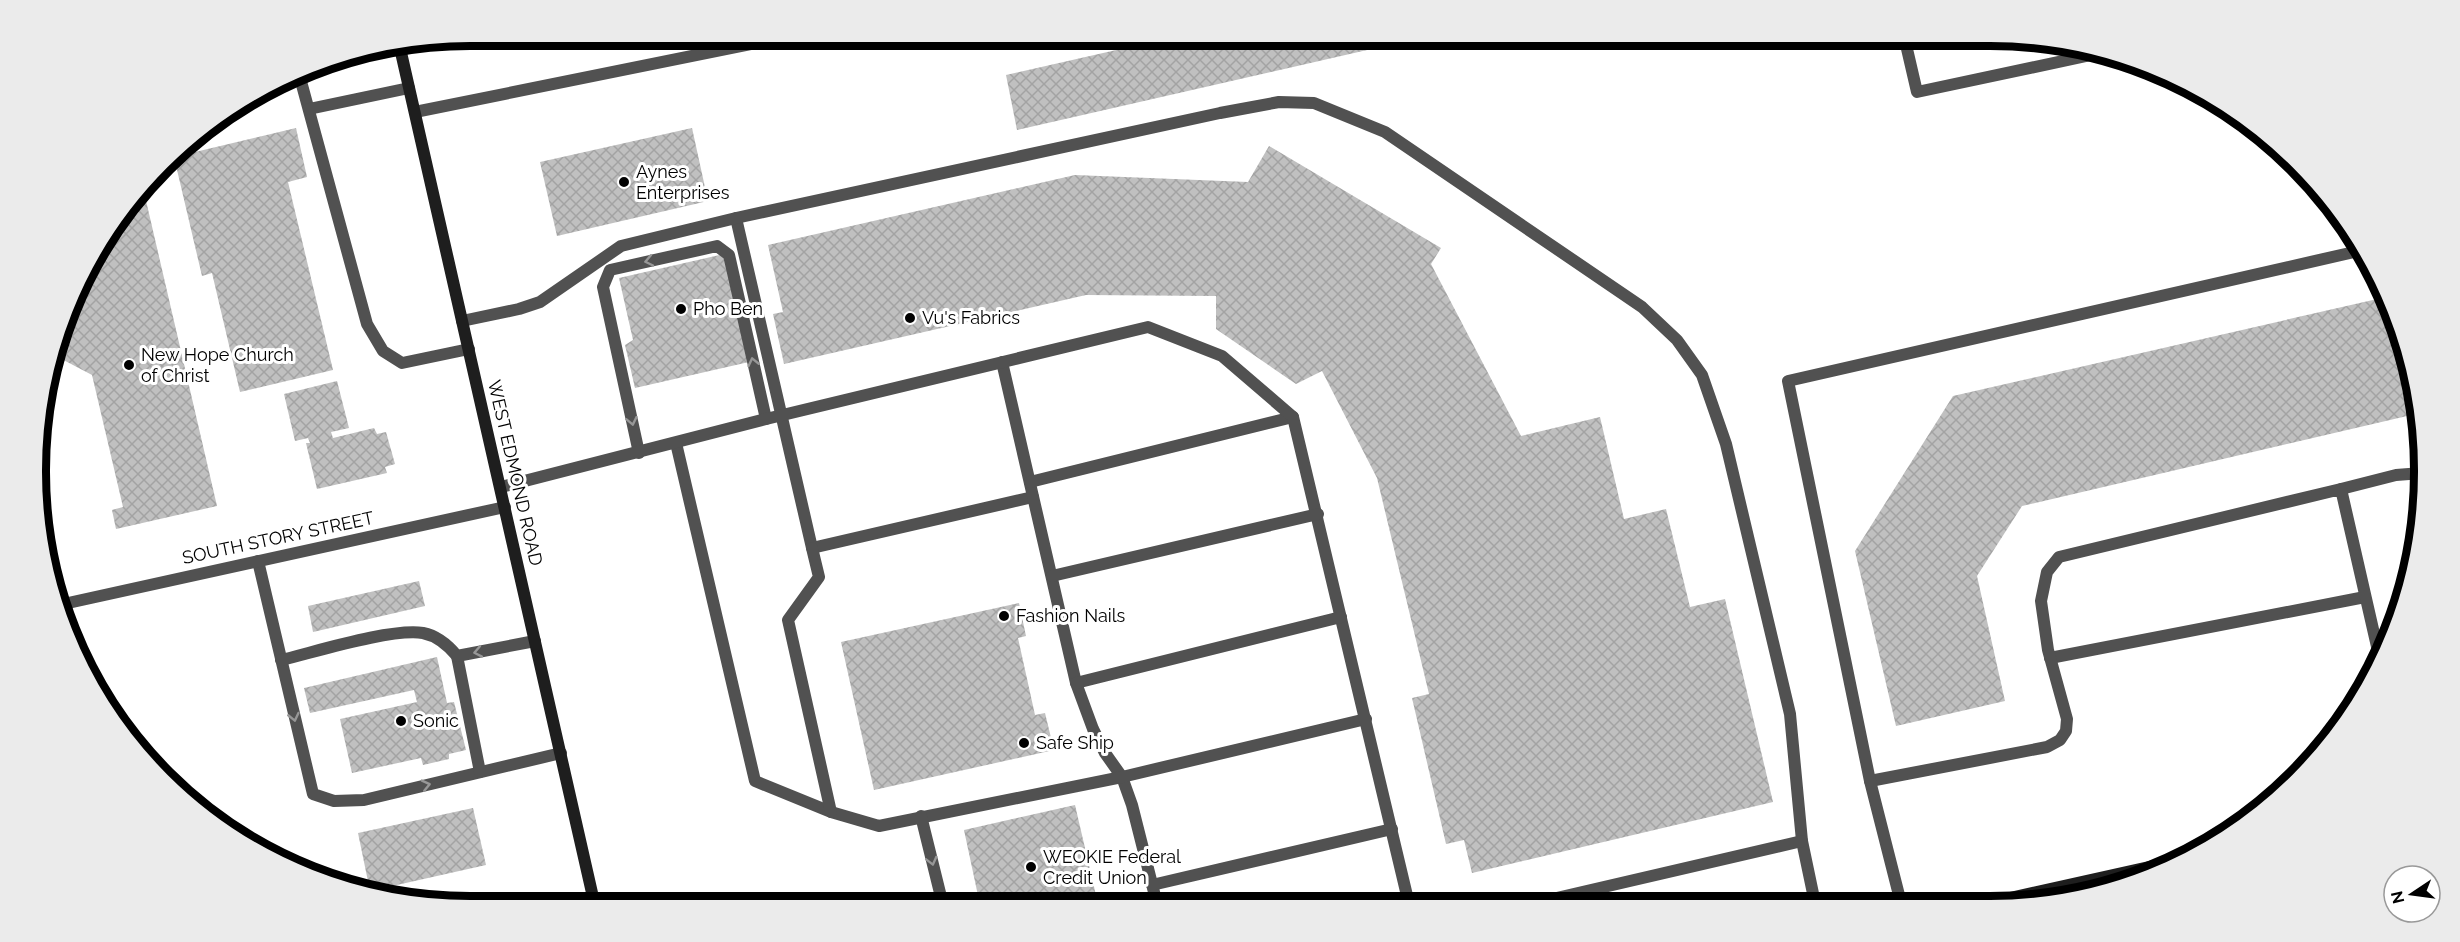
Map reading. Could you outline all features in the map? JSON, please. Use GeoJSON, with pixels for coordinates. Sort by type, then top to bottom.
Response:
{"type":"FeatureCollection","features":[{"type":"Feature","properties":{"kind":"main road","name":"WEST EDMOND ROAD"},"geometry":{"type":"LineString","coordinates":[[401,53],[594,896]]}},
{"type":"Feature","properties":{"kind":"main road"},"geometry":{"type":"LineString","coordinates":[[2030,894],[2129,871]]}},
{"type":"Feature","properties":{"kind":"street"},"geometry":{"type":"LineString","coordinates":[[415,112],[742,46]]}},
{"type":"Feature","properties":{"kind":"street"},"geometry":{"type":"LineString","coordinates":[[1906,46],[1917,92],[2081,57]]}},
{"type":"Feature","properties":{"kind":"street"},"geometry":{"type":"LineString","coordinates":[[301,82],[367,324],[383,351],[402,363],[469,349]]}},
{"type":"Feature","properties":{"kind":"street"},"geometry":{"type":"LineString","coordinates":[[309,109],[409,88]]}},
{"type":"Feature","properties":{"kind":"street"},"geometry":{"type":"LineString","coordinates":[[462,321],[519,309],[540,302],[621,246],[736,218],[1220,113],[1279,102],[1314,103],[1385,132],[1642,307],[1677,340],[1702,375],[1726,444],[1790,714],[1802,841],[1814,896]]}},
{"type":"Feature","properties":{"kind":"street"},"geometry":{"type":"LineString","coordinates":[[736,218],[819,578],[788,620],[831,813]]}},
{"type":"Feature","properties":{"kind":"street"},"geometry":{"type":"LineString","coordinates":[[639,453],[603,287],[609,270],[717,246],[729,255],[766,419]]}},
{"type":"Feature","properties":{"kind":"street"},"geometry":{"type":"LineString","coordinates":[[1898,896],[1870,781],[1788,381],[2353,252]]}},
{"type":"Feature","properties":{"kind":"street"},"geometry":{"type":"LineString","coordinates":[[501,487],[766,419],[1148,327],[1222,356],[1293,417],[1318,514],[1407,896]]}},
{"type":"Feature","properties":{"kind":"street"},"geometry":{"type":"LineString","coordinates":[[1002,362],[1076,683],[1093,729],[1105,753],[1122,777],[1132,805],[1155,896]]}},
{"type":"Feature","properties":{"kind":"street"},"geometry":{"type":"LineString","coordinates":[[1030,482],[1293,417]]}},
{"type":"Feature","properties":{"kind":"street"},"geometry":{"type":"LineString","coordinates":[[676,443],[755,781],[831,813],[879,826],[1122,777],[1366,719]]}},
{"type":"Feature","properties":{"kind":"street"},"geometry":{"type":"LineString","coordinates":[[1870,781],[2047,747],[2060,740],[2066,731],[2067,719],[2050,658],[2041,601],[2048,572],[2059,557],[2396,475],[2414,474]]}},
{"type":"Feature","properties":{"kind":"street"},"geometry":{"type":"LineString","coordinates":[[2341,489],[2377,643]]}},
{"type":"Feature","properties":{"kind":"street"},"geometry":{"type":"LineString","coordinates":[[812,548],[1034,497]]}},
{"type":"Feature","properties":{"kind":"street","name":"SOUTH STORY STREET"},"geometry":{"type":"LineString","coordinates":[[68,603],[505,507]]}},
{"type":"Feature","properties":{"kind":"street"},"geometry":{"type":"LineString","coordinates":[[1052,576],[1318,514]]}},
{"type":"Feature","properties":{"kind":"street"},"geometry":{"type":"LineString","coordinates":[[258,561],[313,794],[334,801],[364,800],[561,753]]}},
{"type":"Feature","properties":{"kind":"street"},"geometry":{"type":"LineString","coordinates":[[2050,658],[2365,597]]}},
{"type":"Feature","properties":{"kind":"street"},"geometry":{"type":"LineString","coordinates":[[1076,683],[1341,617]]}},
{"type":"Feature","properties":{"kind":"street"},"geometry":{"type":"LineString","coordinates":[[281,660],[394,634],[423,633],[446,643],[457,656],[480,772]]}},
{"type":"Feature","properties":{"kind":"street"},"geometry":{"type":"LineString","coordinates":[[457,656],[535,640]]}},
{"type":"Feature","properties":{"kind":"street"},"geometry":{"type":"LineString","coordinates":[[921,816],[941,896]]}},
{"type":"Feature","properties":{"kind":"street"},"geometry":{"type":"LineString","coordinates":[[1152,885],[1392,829]]}},
{"type":"Feature","properties":{"kind":"street"},"geometry":{"type":"LineString","coordinates":[[1565,896],[1802,841]]}},
{"type":"Feature","properties":{"kind":"building"},"geometry":{"type":"Polygon","coordinates":[[[1134,46],[1385,46],[1017,130],[1006,75],[1134,46]]]}},
{"type":"Feature","properties":{"kind":"building"},"geometry":{"type":"Polygon","coordinates":[[[296,128],[307,177],[288,182],[333,370],[240,392],[212,273],[202,276],[176,166],[190,153],[296,128]]]}},
{"type":"Feature","properties":{"kind":"building","name":"Aynes Enterprises"},"geometry":{"type":"Polygon","coordinates":[[[692,128],[708,201],[557,236],[540,162],[692,128]]]}},
{"type":"Feature","properties":{"kind":"building"},"geometry":{"type":"Polygon","coordinates":[[[1269,146],[1441,248],[1431,264],[1521,436],[1600,417],[1624,519],[1666,509],[1690,607],[1725,599],[1773,802],[1472,873],[1464,840],[1446,844],[1412,698],[1429,694],[1377,478],[1322,371],[1296,384],[1216,329],[1216,296],[1086,295],[784,364],[773,314],[783,312],[768,245],[1075,175],[1248,182],[1269,146]]]}},
{"type":"Feature","properties":{"kind":"building","name":"New Hope Church of Christ"},"geometry":{"type":"Polygon","coordinates":[[[146,199],[217,506],[116,529],[112,510],[123,507],[92,375],[62,359],[90,283],[118,235],[146,199]]]}},
{"type":"Feature","properties":{"kind":"building","name":"Pho Ben"},"geometry":{"type":"Polygon","coordinates":[[[724,254],[749,362],[635,388],[625,345],[633,340],[619,278],[724,254]]]}},
{"type":"Feature","properties":{"kind":"building"},"geometry":{"type":"Polygon","coordinates":[[[2377,299],[2399,361],[2410,415],[2022,506],[1977,576],[2005,701],[1896,726],[1855,551],[1953,396],[2377,299]]]}},
{"type":"Feature","properties":{"kind":"building"},"geometry":{"type":"Polygon","coordinates":[[[337,381],[349,428],[331,432],[333,438],[374,428],[377,434],[386,432],[395,464],[385,467],[387,473],[317,489],[306,443],[310,443],[308,438],[295,441],[284,394],[337,381]]]}},
{"type":"Feature","properties":{"kind":"building"},"geometry":{"type":"Polygon","coordinates":[[[419,581],[425,606],[313,632],[308,606],[419,581]]]}},
{"type":"Feature","properties":{"kind":"building"},"geometry":{"type":"Polygon","coordinates":[[[1019,603],[1026,636],[1018,638],[1035,715],[1045,713],[1054,750],[874,790],[841,642],[1019,603]]]}},
{"type":"Feature","properties":{"kind":"building"},"geometry":{"type":"Polygon","coordinates":[[[437,657],[447,703],[454,702],[466,750],[449,754],[449,759],[423,765],[421,758],[352,773],[340,719],[417,702],[414,690],[310,713],[304,688],[437,657]]]}},
{"type":"Feature","properties":{"kind":"building","name":"WEOKIE Federal Credit Union"},"geometry":{"type":"Polygon","coordinates":[[[1075,805],[1096,896],[978,896],[964,830],[1075,805]]]}},
{"type":"Feature","properties":{"kind":"building"},"geometry":{"type":"Polygon","coordinates":[[[473,808],[486,865],[388,887],[368,883],[358,833],[473,808]]]}},
{"type":"Feature","properties":{"kind":"place","name":"Aynes Enterprises"},"geometry":{"type":"Point","coordinates":[624,182]}},
{"type":"Feature","properties":{"kind":"place","name":"Pho Ben"},"geometry":{"type":"Point","coordinates":[681,309]}},
{"type":"Feature","properties":{"kind":"place","name":"Vu's Fabrics"},"geometry":{"type":"Point","coordinates":[910,318]}},
{"type":"Feature","properties":{"kind":"place","name":"New Hope Church of Christ"},"geometry":{"type":"Point","coordinates":[129,365]}},
{"type":"Feature","properties":{"kind":"place","name":"Fashion Nails"},"geometry":{"type":"Point","coordinates":[1004,616]}},
{"type":"Feature","properties":{"kind":"place","name":"Sonic"},"geometry":{"type":"Point","coordinates":[401,721]}},
{"type":"Feature","properties":{"kind":"place","name":"Safe Ship"},"geometry":{"type":"Point","coordinates":[1024,743]}},
{"type":"Feature","properties":{"kind":"place","name":"WEOKIE Federal Credit Union"},"geometry":{"type":"Point","coordinates":[1031,867]}}]}
